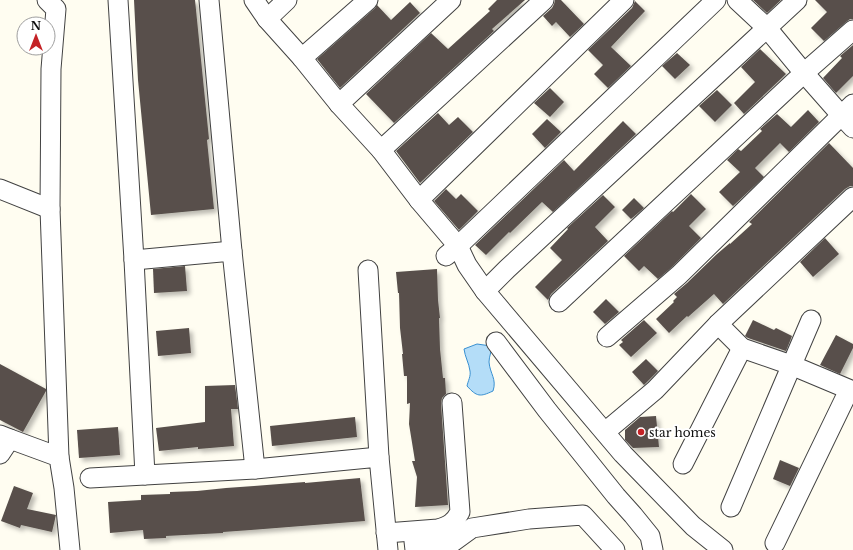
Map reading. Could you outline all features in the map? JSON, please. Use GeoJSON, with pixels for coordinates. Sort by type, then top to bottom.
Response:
{"type":"FeatureCollection","features":[{"type":"Feature","properties":{"kind":"street"},"geometry":{"type":"LineString","coordinates":[[47,0],[56,9],[51,69],[50,209],[59,457],[64,488],[70,550]]}},
{"type":"Feature","properties":{"kind":"street"},"geometry":{"type":"LineString","coordinates":[[118,0],[134,260],[145,475]]}},
{"type":"Feature","properties":{"kind":"street"},"geometry":{"type":"LineString","coordinates":[[209,0],[232,251],[255,469]]}},
{"type":"Feature","properties":{"kind":"street"},"geometry":{"type":"LineString","coordinates":[[254,0],[267,19],[302,58],[339,104],[381,150],[419,200],[453,250],[467,265],[485,291],[623,454],[693,526],[723,550]]}},
{"type":"Feature","properties":{"kind":"street"},"geometry":{"type":"LineString","coordinates":[[267,19],[287,0]]}},
{"type":"Feature","properties":{"kind":"street"},"geometry":{"type":"LineString","coordinates":[[302,58],[368,0]]}},
{"type":"Feature","properties":{"kind":"street"},"geometry":{"type":"LineString","coordinates":[[339,104],[451,0]]}},
{"type":"Feature","properties":{"kind":"street"},"geometry":{"type":"LineString","coordinates":[[381,150],[544,0]]}},
{"type":"Feature","properties":{"kind":"street"},"geometry":{"type":"LineString","coordinates":[[419,200],[624,0]]}},
{"type":"Feature","properties":{"kind":"street"},"geometry":{"type":"LineString","coordinates":[[453,250],[716,0]]}},
{"type":"Feature","properties":{"kind":"street"},"geometry":{"type":"LineString","coordinates":[[607,337],[679,275],[849,116],[804,73],[767,28],[737,0]]}},
{"type":"Feature","properties":{"kind":"street"},"geometry":{"type":"LineString","coordinates":[[485,291],[507,268],[797,0]]}},
{"type":"Feature","properties":{"kind":"street"},"geometry":{"type":"LineString","coordinates":[[559,302],[804,73],[853,30]]}},
{"type":"Feature","properties":{"kind":"street"},"geometry":{"type":"LineString","coordinates":[[0,189],[50,209]]}},
{"type":"Feature","properties":{"kind":"street"},"geometry":{"type":"LineString","coordinates":[[605,432],[655,390],[718,324],[853,197]]}},
{"type":"Feature","properties":{"kind":"street"},"geometry":{"type":"LineString","coordinates":[[134,260],[232,251]]}},
{"type":"Feature","properties":{"kind":"street"},"geometry":{"type":"LineString","coordinates":[[368,270],[379,457],[387,541],[446,527],[456,520],[460,512],[452,403]]}},
{"type":"Feature","properties":{"kind":"street"},"geometry":{"type":"LineString","coordinates":[[731,506],[810,320]]}},
{"type":"Feature","properties":{"kind":"street"},"geometry":{"type":"LineString","coordinates":[[718,324],[742,348],[791,365],[851,390],[775,543]]}},
{"type":"Feature","properties":{"kind":"street"},"geometry":{"type":"LineString","coordinates":[[496,342],[547,410],[650,536],[653,550]]}},
{"type":"Feature","properties":{"kind":"street"},"geometry":{"type":"LineString","coordinates":[[683,464],[742,348]]}},
{"type":"Feature","properties":{"kind":"street"},"geometry":{"type":"LineString","coordinates":[[3,443],[59,457]]}},
{"type":"Feature","properties":{"kind":"street"},"geometry":{"type":"LineString","coordinates":[[90,478],[255,469],[379,457]]}},
{"type":"Feature","properties":{"kind":"street"},"geometry":{"type":"LineString","coordinates":[[415,550],[414,541],[450,544],[472,528],[529,519],[583,515],[615,550]]}},
{"type":"Feature","properties":{"kind":"water"},"geometry":{"type":"Polygon","coordinates":[[[477,344],[491,346],[489,362],[494,380],[494,387],[493,391],[482,395],[476,394],[467,386],[470,373],[464,349],[477,344]]]}},
{"type":"Feature","properties":{"kind":"building"},"geometry":{"type":"Polygon","coordinates":[[[134,0],[195,0],[209,139],[207,140],[214,209],[151,215],[138,80],[134,0]]]}},
{"type":"Feature","properties":{"kind":"building"},"geometry":{"type":"Polygon","coordinates":[[[497,0],[525,0],[492,29],[494,31],[394,123],[366,94],[431,33],[448,49],[490,11],[488,9],[497,0]]]}},
{"type":"Feature","properties":{"kind":"building"},"geometry":{"type":"Polygon","coordinates":[[[555,0],[561,0],[584,24],[570,37],[556,22],[552,26],[543,16],[552,8],[555,0]]]}},
{"type":"Feature","properties":{"kind":"building"},"geometry":{"type":"Polygon","coordinates":[[[753,0],[781,0],[767,13],[753,0]]]}},
{"type":"Feature","properties":{"kind":"building"},"geometry":{"type":"Polygon","coordinates":[[[815,0],[853,0],[853,19],[846,22],[824,41],[811,28],[827,12],[815,0]]]}},
{"type":"Feature","properties":{"kind":"building"},"geometry":{"type":"Polygon","coordinates":[[[635,1],[645,11],[611,47],[631,66],[608,88],[594,74],[603,65],[588,50],[632,8],[635,1]]]}},
{"type":"Feature","properties":{"kind":"building"},"geometry":{"type":"Polygon","coordinates":[[[410,2],[420,13],[340,88],[317,59],[377,5],[391,20],[410,2]]]}},
{"type":"Feature","properties":{"kind":"building"},"geometry":{"type":"Polygon","coordinates":[[[853,45],[853,76],[836,93],[823,78],[842,58],[840,56],[853,45]]]}},
{"type":"Feature","properties":{"kind":"building"},"geometry":{"type":"Polygon","coordinates":[[[760,49],[786,74],[744,114],[734,103],[755,82],[741,67],[760,49]]]}},
{"type":"Feature","properties":{"kind":"building"},"geometry":{"type":"Polygon","coordinates":[[[677,53],[690,65],[675,79],[662,66],[677,53]]]}},
{"type":"Feature","properties":{"kind":"building"},"geometry":{"type":"Polygon","coordinates":[[[550,88],[564,102],[550,117],[534,103],[550,88]]]}},
{"type":"Feature","properties":{"kind":"building"},"geometry":{"type":"Polygon","coordinates":[[[717,90],[732,105],[715,122],[699,106],[717,90]]]}},
{"type":"Feature","properties":{"kind":"building"},"geometry":{"type":"Polygon","coordinates":[[[808,110],[819,122],[789,152],[780,143],[755,168],[764,177],[733,206],[719,192],[740,172],[727,160],[738,149],[741,151],[762,131],[760,129],[777,114],[791,127],[808,110]]]}},
{"type":"Feature","properties":{"kind":"building"},"geometry":{"type":"Polygon","coordinates":[[[438,113],[449,125],[458,117],[473,132],[420,183],[396,151],[438,113]]]}},
{"type":"Feature","properties":{"kind":"building"},"geometry":{"type":"Polygon","coordinates":[[[547,119],[561,132],[545,148],[532,134],[547,119]]]}},
{"type":"Feature","properties":{"kind":"building"},"geometry":{"type":"Polygon","coordinates":[[[623,121],[636,134],[553,212],[542,202],[486,255],[475,245],[564,160],[574,171],[623,121]]]}},
{"type":"Feature","properties":{"kind":"building"},"geometry":{"type":"Polygon","coordinates":[[[829,143],[853,168],[853,186],[845,189],[723,304],[714,294],[669,333],[656,319],[674,302],[673,301],[677,297],[674,294],[752,224],[749,222],[829,143]]]}},
{"type":"Feature","properties":{"kind":"building"},"geometry":{"type":"Polygon","coordinates":[[[446,189],[456,199],[461,194],[478,211],[459,230],[434,201],[446,189]]]}},
{"type":"Feature","properties":{"kind":"building"},"geometry":{"type":"Polygon","coordinates":[[[691,194],[706,209],[689,226],[701,238],[658,279],[644,266],[639,271],[624,256],[691,194]]]}},
{"type":"Feature","properties":{"kind":"building"},"geometry":{"type":"Polygon","coordinates":[[[603,195],[615,207],[595,227],[608,241],[551,294],[548,300],[535,287],[562,260],[550,248],[568,229],[567,228],[603,195]]]}},
{"type":"Feature","properties":{"kind":"building"},"geometry":{"type":"Polygon","coordinates":[[[634,198],[644,208],[631,219],[622,210],[634,198]]]}},
{"type":"Feature","properties":{"kind":"building"},"geometry":{"type":"Polygon","coordinates":[[[825,238],[839,254],[813,277],[800,262],[825,238]]]}},
{"type":"Feature","properties":{"kind":"building"},"geometry":{"type":"Polygon","coordinates":[[[185,266],[187,291],[154,293],[153,269],[185,266]]]}},
{"type":"Feature","properties":{"kind":"building"},"geometry":{"type":"Polygon","coordinates":[[[437,269],[440,349],[446,394],[442,398],[441,404],[448,505],[415,507],[417,477],[412,461],[415,461],[409,424],[410,403],[407,404],[407,376],[404,376],[399,293],[396,272],[437,269]]]}},
{"type":"Feature","properties":{"kind":"building"},"geometry":{"type":"Polygon","coordinates":[[[606,299],[619,312],[605,324],[593,312],[606,299]]]}},
{"type":"Feature","properties":{"kind":"building"},"geometry":{"type":"Polygon","coordinates":[[[644,320],[657,333],[631,357],[619,345],[623,342],[621,340],[644,320]]]}},
{"type":"Feature","properties":{"kind":"building"},"geometry":{"type":"Polygon","coordinates":[[[753,320],[774,330],[776,328],[792,336],[786,351],[745,336],[753,320]]]}},
{"type":"Feature","properties":{"kind":"building"},"geometry":{"type":"Polygon","coordinates":[[[189,328],[191,353],[158,356],[156,331],[189,328]]]}},
{"type":"Feature","properties":{"kind":"building"},"geometry":{"type":"Polygon","coordinates":[[[836,335],[853,344],[853,348],[840,374],[820,365],[836,335]]]}},
{"type":"Feature","properties":{"kind":"building"},"geometry":{"type":"Polygon","coordinates":[[[646,359],[658,371],[644,385],[632,372],[646,359]]]}},
{"type":"Feature","properties":{"kind":"building"},"geometry":{"type":"Polygon","coordinates":[[[0,364],[46,389],[23,432],[0,420],[0,364]]]}},
{"type":"Feature","properties":{"kind":"building"},"geometry":{"type":"Polygon","coordinates":[[[235,385],[238,409],[231,409],[234,446],[198,449],[198,447],[159,451],[156,428],[205,422],[205,386],[235,385]]]}},
{"type":"Feature","properties":{"kind":"building","name":"star homes"},"geometry":{"type":"Polygon","coordinates":[[[656,416],[659,447],[633,448],[625,440],[625,430],[640,417],[656,416]]]}},
{"type":"Feature","properties":{"kind":"building"},"geometry":{"type":"Polygon","coordinates":[[[355,417],[357,437],[272,446],[270,426],[355,417]]]}},
{"type":"Feature","properties":{"kind":"building"},"geometry":{"type":"Polygon","coordinates":[[[118,427],[120,455],[79,458],[77,430],[118,427]]]}},
{"type":"Feature","properties":{"kind":"building"},"geometry":{"type":"Polygon","coordinates":[[[780,460],[799,468],[790,486],[773,479],[780,460]]]}},
{"type":"Feature","properties":{"kind":"building"},"geometry":{"type":"Polygon","coordinates":[[[360,478],[365,521],[223,533],[166,536],[166,538],[144,539],[143,530],[110,533],[108,502],[141,500],[141,495],[170,494],[170,492],[360,478]]]}},
{"type":"Feature","properties":{"kind":"building"},"geometry":{"type":"Polygon","coordinates":[[[14,486],[33,493],[27,509],[56,515],[52,532],[21,525],[20,528],[1,521],[14,486]]]}},
{"type":"Feature","properties":{"kind":"place","name":"star homes"},"geometry":{"type":"Point","coordinates":[641,432]}}]}
